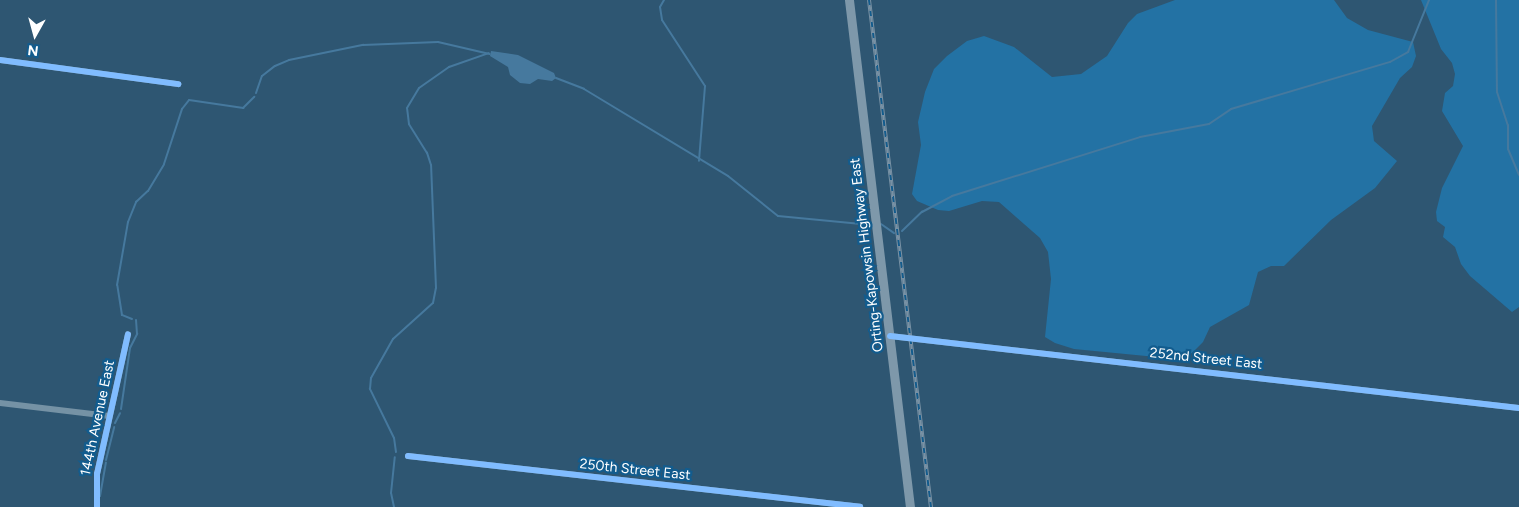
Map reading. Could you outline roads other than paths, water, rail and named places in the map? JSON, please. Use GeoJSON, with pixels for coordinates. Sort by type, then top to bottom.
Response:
{"type":"FeatureCollection","features":[{"type":"Feature","properties":{"kind":"main road","name":"Orting-Kapowsin Highway East"},"geometry":{"type":"LineString","coordinates":[[850,0],[910,507]]}},
{"type":"Feature","properties":{"kind":"street"},"geometry":{"type":"LineString","coordinates":[[0,60],[178,84]]}},
{"type":"Feature","properties":{"kind":"street","name":"144th Avenue East"},"geometry":{"type":"LineString","coordinates":[[97,507],[98,474],[128,334]]}},
{"type":"Feature","properties":{"kind":"street","name":"252nd Street East"},"geometry":{"type":"LineString","coordinates":[[890,336],[1519,408]]}},
{"type":"Feature","properties":{"kind":"street"},"geometry":{"type":"LineString","coordinates":[[0,404],[109,416]]}},
{"type":"Feature","properties":{"kind":"street","name":"250th Street East"},"geometry":{"type":"LineString","coordinates":[[408,456],[860,507]]}},
{"type":"Feature","properties":{"kind":"waterway"},"geometry":{"type":"LineString","coordinates":[[664,0],[660,7],[662,20],[705,86],[699,161]]}},
{"type":"Feature","properties":{"kind":"waterway"},"geometry":{"type":"LineString","coordinates":[[902,231],[922,212],[952,196],[1140,137],[1209,124],[1231,109],[1390,62],[1408,52],[1429,0]]}},
{"type":"Feature","properties":{"kind":"waterway"},"geometry":{"type":"LineString","coordinates":[[1496,0],[1497,92],[1508,125],[1508,149],[1519,175]]}},
{"type":"Feature","properties":{"kind":"waterway"},"geometry":{"type":"LineString","coordinates":[[256,93],[262,76],[275,66],[289,60],[363,45],[438,42],[490,54]]}},
{"type":"Feature","properties":{"kind":"waterway"},"geometry":{"type":"LineString","coordinates":[[396,452],[394,438],[370,389],[371,378],[393,339],[433,303],[436,288],[431,165],[427,153],[409,124],[407,108],[419,88],[449,67],[489,53]]}},
{"type":"Feature","properties":{"kind":"waterway"},"geometry":{"type":"LineString","coordinates":[[556,78],[584,89],[728,176],[778,216],[872,225]]}},
{"type":"Feature","properties":{"kind":"waterway"},"geometry":{"type":"LineString","coordinates":[[132,319],[122,315],[117,285],[128,222],[136,202],[148,191],[164,164],[182,109],[189,100],[243,108],[254,97]]}},
{"type":"Feature","properties":{"kind":"waterway"},"geometry":{"type":"LineString","coordinates":[[881,224],[894,233]]}},
{"type":"Feature","properties":{"kind":"waterway"},"geometry":{"type":"LineString","coordinates":[[121,409],[130,348],[137,334],[136,320]]}},
{"type":"Feature","properties":{"kind":"waterway"},"geometry":{"type":"LineString","coordinates":[[115,423],[120,413]]}},
{"type":"Feature","properties":{"kind":"waterway"},"geometry":{"type":"LineString","coordinates":[[106,460],[114,427]]}},
{"type":"Feature","properties":{"kind":"waterway"},"geometry":{"type":"LineString","coordinates":[[394,507],[391,493],[395,457]]}},
{"type":"Feature","properties":{"kind":"waterway"},"geometry":{"type":"LineString","coordinates":[[100,496],[106,463]]}},
{"type":"Feature","properties":{"kind":"railway"},"geometry":{"type":"LineString","coordinates":[[869,0],[931,507]]}}]}
